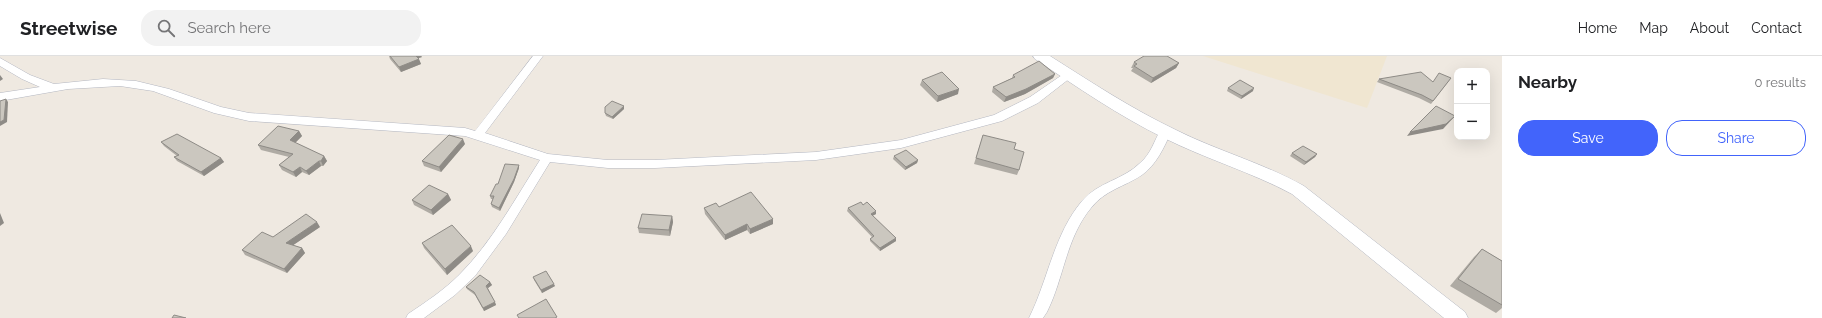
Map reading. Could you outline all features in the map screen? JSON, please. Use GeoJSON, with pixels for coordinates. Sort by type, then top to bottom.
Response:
{"type":"FeatureCollection","features":[{"type":"Feature","properties":{"kind":"street"},"geometry":{"type":"LineString","coordinates":[[478,135],[538,56]]}},
{"type":"Feature","properties":{"kind":"street"},"geometry":{"type":"LineString","coordinates":[[1040,56],[1165,132],[1270,176],[1298,190],[1458,318]]}},
{"type":"Feature","properties":{"kind":"street"},"geometry":{"type":"LineString","coordinates":[[0,61],[26,77],[54,88]]}},
{"type":"Feature","properties":{"kind":"street"},"geometry":{"type":"LineString","coordinates":[[0,97],[54,88],[109,83],[136,84],[178,96],[215,110],[249,117],[428,128],[478,135],[547,158],[608,164],[655,164],[772,160],[857,152],[922,139],[998,118],[1034,100],[1069,75]]}},
{"type":"Feature","properties":{"kind":"street"},"geometry":{"type":"LineString","coordinates":[[1036,318],[1042,308],[1069,235],[1085,206],[1095,195],[1143,170],[1150,161],[1165,132]]}},
{"type":"Feature","properties":{"kind":"street"},"geometry":{"type":"LineString","coordinates":[[413,318],[436,302],[470,273],[493,243],[547,158]]}},
{"type":"Feature","properties":{"kind":"shaded area"},"geometry":{"type":"Polygon","coordinates":[[[1203,56],[1387,56],[1367,108],[1203,56]]]}},
{"type":"Feature","properties":{"kind":"building"},"geometry":{"type":"Polygon","coordinates":[[[390,56],[416,56],[419,59],[399,67],[390,56]]]}},
{"type":"Feature","properties":{"kind":"building"},"geometry":{"type":"Polygon","coordinates":[[[1144,56],[1167,56],[1179,63],[1153,78],[1134,66],[1137,64],[1134,62],[1144,56]]]}},
{"type":"Feature","properties":{"kind":"building"},"geometry":{"type":"Polygon","coordinates":[[[1039,61],[1055,74],[1026,89],[1006,97],[993,87],[1015,77],[1013,75],[1039,61]]]}},
{"type":"Feature","properties":{"kind":"building"},"geometry":{"type":"Polygon","coordinates":[[[942,72],[959,89],[938,96],[922,80],[942,72]]]}},
{"type":"Feature","properties":{"kind":"building"},"geometry":{"type":"Polygon","coordinates":[[[1421,72],[1433,82],[1439,73],[1451,78],[1433,101],[1422,95],[1379,79],[1421,72]]]}},
{"type":"Feature","properties":{"kind":"building"},"geometry":{"type":"Polygon","coordinates":[[[1240,80],[1254,88],[1242,96],[1228,88],[1240,80]]]}},
{"type":"Feature","properties":{"kind":"building"},"geometry":{"type":"Polygon","coordinates":[[[6,99],[4,120],[0,122],[0,101],[6,99]]]}},
{"type":"Feature","properties":{"kind":"building"},"geometry":{"type":"Polygon","coordinates":[[[612,101],[624,106],[612,117],[605,113],[605,107],[612,101]]]}},
{"type":"Feature","properties":{"kind":"building"},"geometry":{"type":"Polygon","coordinates":[[[1436,106],[1454,115],[1446,124],[1410,132],[1436,106]]]}},
{"type":"Feature","properties":{"kind":"building"},"geometry":{"type":"Polygon","coordinates":[[[278,126],[299,131],[290,140],[324,156],[321,161],[306,171],[300,167],[293,172],[279,165],[293,154],[258,145],[278,126]]]}},
{"type":"Feature","properties":{"kind":"building"},"geometry":{"type":"Polygon","coordinates":[[[177,134],[221,158],[201,172],[174,157],[179,155],[161,142],[177,134]]]}},
{"type":"Feature","properties":{"kind":"building"},"geometry":{"type":"Polygon","coordinates":[[[449,135],[463,139],[439,167],[422,161],[449,135]]]}},
{"type":"Feature","properties":{"kind":"building"},"geometry":{"type":"Polygon","coordinates":[[[983,135],[1016,143],[1014,149],[1024,152],[1019,170],[976,158],[983,135]]]}},
{"type":"Feature","properties":{"kind":"building"},"geometry":{"type":"Polygon","coordinates":[[[1303,146],[1317,154],[1306,162],[1292,153],[1303,146]]]}},
{"type":"Feature","properties":{"kind":"building"},"geometry":{"type":"Polygon","coordinates":[[[906,150],[918,160],[906,167],[894,156],[906,150]]]}},
{"type":"Feature","properties":{"kind":"building"},"geometry":{"type":"Polygon","coordinates":[[[505,164],[519,165],[514,179],[499,208],[491,204],[494,196],[490,196],[496,184],[498,184],[505,164]]]}},
{"type":"Feature","properties":{"kind":"building"},"geometry":{"type":"Polygon","coordinates":[[[429,185],[448,194],[431,210],[412,200],[429,185]]]}},
{"type":"Feature","properties":{"kind":"building"},"geometry":{"type":"Polygon","coordinates":[[[751,192],[773,219],[750,229],[747,224],[725,235],[704,208],[716,203],[719,207],[751,192]]]}},
{"type":"Feature","properties":{"kind":"building"},"geometry":{"type":"Polygon","coordinates":[[[861,202],[863,205],[867,202],[876,211],[871,214],[896,238],[880,248],[870,239],[874,236],[848,208],[861,202]]]}},
{"type":"Feature","properties":{"kind":"building"},"geometry":{"type":"Polygon","coordinates":[[[306,214],[317,222],[286,243],[302,248],[284,269],[242,250],[262,232],[273,237],[306,214]]]}},
{"type":"Feature","properties":{"kind":"building"},"geometry":{"type":"Polygon","coordinates":[[[642,214],[672,216],[669,230],[638,228],[642,214]]]}},
{"type":"Feature","properties":{"kind":"building"},"geometry":{"type":"Polygon","coordinates":[[[452,225],[471,246],[445,269],[422,243],[452,225]]]}},
{"type":"Feature","properties":{"kind":"building"},"geometry":{"type":"Polygon","coordinates":[[[1482,249],[1502,261],[1502,305],[1458,279],[1482,249]]]}},
{"type":"Feature","properties":{"kind":"building"},"geometry":{"type":"Polygon","coordinates":[[[546,271],[554,284],[541,290],[533,277],[546,271]]]}},
{"type":"Feature","properties":{"kind":"building"},"geometry":{"type":"Polygon","coordinates":[[[480,275],[490,282],[486,286],[495,302],[483,308],[474,292],[466,287],[480,275]]]}},
{"type":"Feature","properties":{"kind":"building"},"geometry":{"type":"Polygon","coordinates":[[[546,299],[557,317],[519,318],[517,315],[546,299]]]}},
{"type":"Feature","properties":{"kind":"building"},"geometry":{"type":"Polygon","coordinates":[[[174,315],[186,318],[172,318],[174,315]]]}}]}
